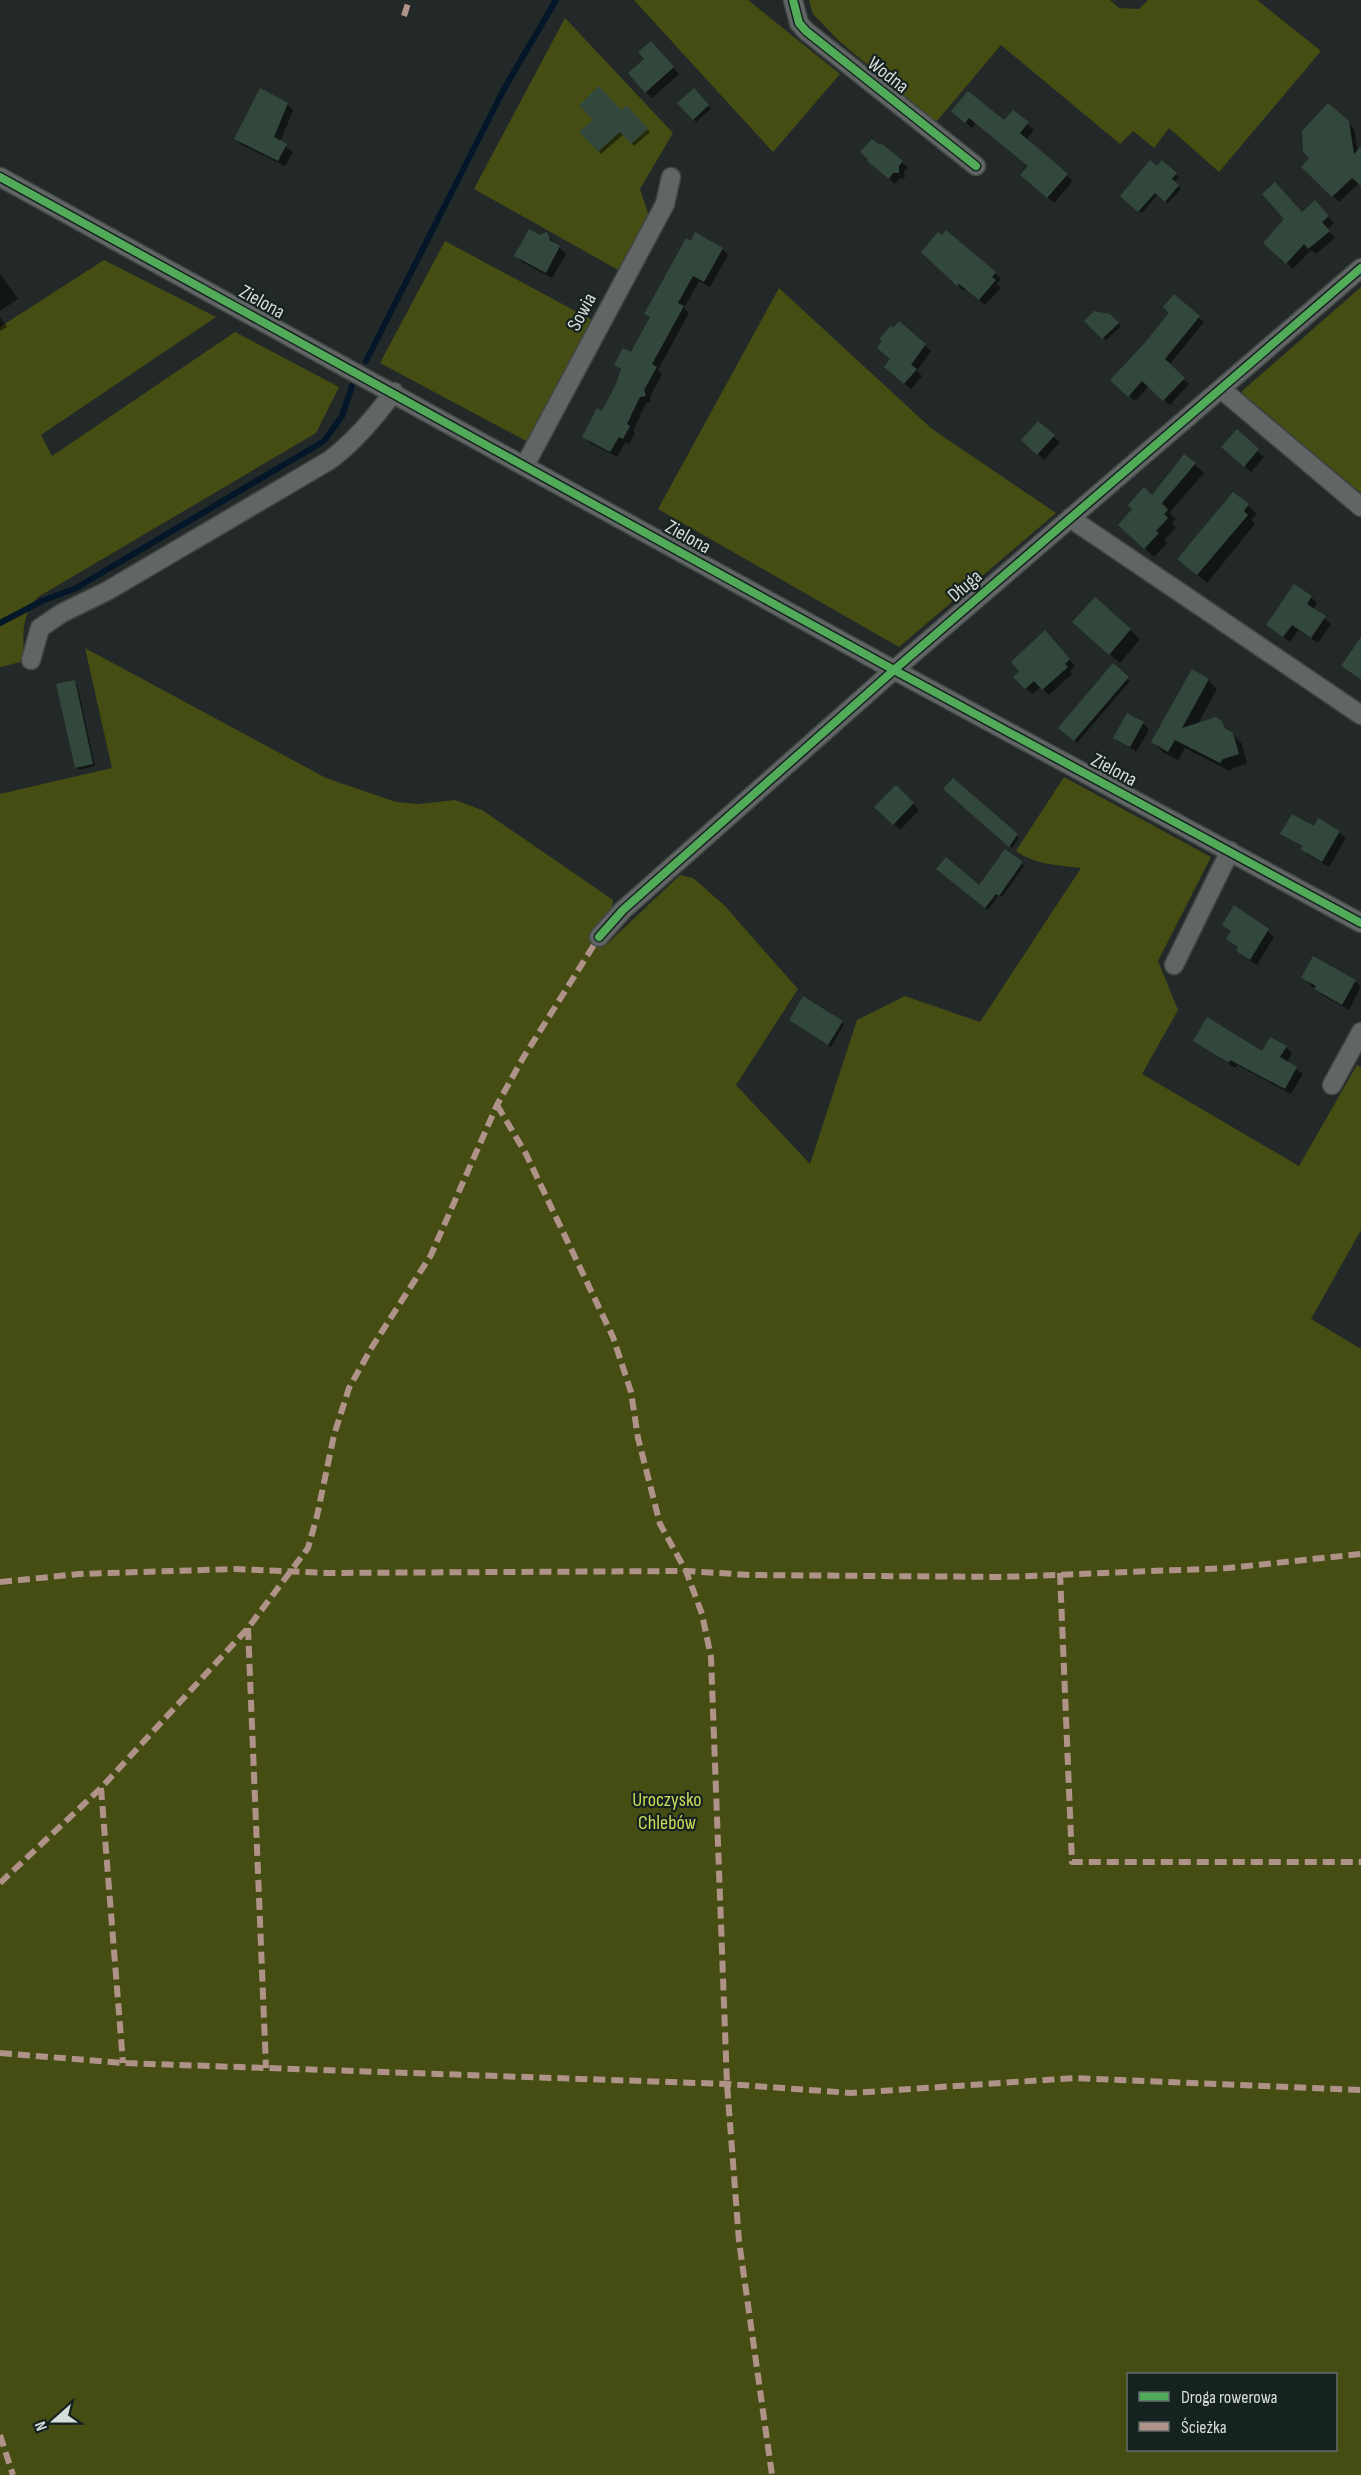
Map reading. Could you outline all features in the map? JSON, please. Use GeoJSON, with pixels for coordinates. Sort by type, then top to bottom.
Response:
{"type":"FeatureCollection","features":[{"type":"Feature","properties":{"kind":"street","name":"Wodna"},"geometry":{"type":"LineString","coordinates":[[793,0],[800,22],[806,31],[976,166]]}},
{"type":"Feature","properties":{"kind":"street","name":"Zielona"},"geometry":{"type":"LineString","coordinates":[[0,177],[394,392],[894,670],[1361,923]]}},
{"type":"Feature","properties":{"kind":"street","name":"Sowia"},"geometry":{"type":"LineString","coordinates":[[525,465],[665,204],[671,177]]}},
{"type":"Feature","properties":{"kind":"street","name":"Długa"},"geometry":{"type":"LineString","coordinates":[[599,938],[623,910],[894,670],[1361,268]]}},
{"type":"Feature","properties":{"kind":"street"},"geometry":{"type":"LineString","coordinates":[[1221,389],[1361,507]]}},
{"type":"Feature","properties":{"kind":"street"},"geometry":{"type":"LineString","coordinates":[[31,660],[40,628],[62,613],[107,591],[330,460],[350,445],[369,426],[394,392]]}},
{"type":"Feature","properties":{"kind":"street"},"geometry":{"type":"LineString","coordinates":[[1070,518],[1361,715]]}},
{"type":"Feature","properties":{"kind":"street"},"geometry":{"type":"LineString","coordinates":[[1174,965],[1230,851]]}},
{"type":"Feature","properties":{"kind":"street"},"geometry":{"type":"LineString","coordinates":[[1332,1085],[1361,1032]]}},
{"type":"Feature","properties":{"kind":"green space"},"geometry":{"type":"Polygon","coordinates":[[[634,0],[748,0],[840,74],[773,152],[634,0]]]}},
{"type":"Feature","properties":{"kind":"green space"},"geometry":{"type":"Polygon","coordinates":[[[809,0],[1110,0],[1119,8],[1139,9],[1148,0],[1257,0],[1321,51],[1219,172],[1169,128],[1154,148],[1133,131],[1120,144],[1001,45],[936,122],[838,40],[813,14],[809,0]]]}},
{"type":"Feature","properties":{"kind":"green space"},"geometry":{"type":"Polygon","coordinates":[[[565,18],[673,133],[640,189],[649,216],[620,271],[474,189],[565,18]]]}},
{"type":"Feature","properties":{"kind":"green space"},"geometry":{"type":"Polygon","coordinates":[[[445,241],[592,320],[528,442],[380,363],[445,241]]]}},
{"type":"Feature","properties":{"kind":"green space"},"geometry":{"type":"Polygon","coordinates":[[[104,260],[216,317],[41,435],[52,456],[235,332],[339,387],[316,433],[38,597],[28,611],[24,627],[25,661],[0,667],[0,327],[104,260]]]}},
{"type":"Feature","properties":{"kind":"green space"},"geometry":{"type":"Polygon","coordinates":[[[1361,287],[1361,493],[1241,392],[1361,287]]]}},
{"type":"Feature","properties":{"kind":"green space"},"geometry":{"type":"Polygon","coordinates":[[[779,288],[932,429],[1056,513],[899,647],[658,509],[779,288]]]}},
{"type":"Feature","properties":{"kind":"green space","name":"Uroczysko Chlebów"},"geometry":{"type":"Polygon","coordinates":[[[85,648],[326,778],[396,802],[418,804],[455,800],[482,810],[613,900],[607,944],[680,875],[693,878],[724,905],[798,989],[736,1085],[810,1164],[857,1020],[905,996],[980,1022],[1081,868],[1039,862],[1016,851],[1064,777],[1211,857],[1158,961],[1178,1010],[1142,1074],[1299,1166],[1357,1065],[1361,1067],[1361,1230],[1311,1319],[1361,1349],[1361,2475],[0,2475],[0,794],[112,768],[85,648]]]}},
{"type":"Feature","properties":{"kind":"building"},"geometry":{"type":"Polygon","coordinates":[[[651,41],[674,67],[645,93],[628,73],[644,59],[638,52],[651,41]]]}},
{"type":"Feature","properties":{"kind":"building"},"geometry":{"type":"Polygon","coordinates":[[[599,86],[621,110],[627,105],[648,129],[631,144],[620,132],[598,152],[579,132],[593,120],[579,105],[599,86]]]}},
{"type":"Feature","properties":{"kind":"building"},"geometry":{"type":"Polygon","coordinates":[[[260,88],[288,103],[274,137],[287,144],[278,161],[234,139],[260,88]]]}},
{"type":"Feature","properties":{"kind":"building"},"geometry":{"type":"Polygon","coordinates":[[[694,88],[709,105],[693,120],[677,103],[694,88]]]}},
{"type":"Feature","properties":{"kind":"building"},"geometry":{"type":"Polygon","coordinates":[[[968,91],[1004,120],[1013,110],[1029,122],[1020,133],[1068,174],[1047,198],[1020,175],[1028,166],[969,118],[965,123],[951,111],[968,91]]]}},
{"type":"Feature","properties":{"kind":"building"},"geometry":{"type":"Polygon","coordinates":[[[1328,103],[1349,121],[1354,154],[1361,146],[1361,186],[1352,178],[1332,197],[1301,167],[1309,158],[1303,152],[1302,131],[1328,103]]]}},
{"type":"Feature","properties":{"kind":"building"},"geometry":{"type":"Polygon","coordinates":[[[872,139],[880,145],[881,143],[903,161],[899,166],[899,173],[893,173],[889,179],[867,161],[868,159],[860,152],[872,139]]]}},
{"type":"Feature","properties":{"kind":"building"},"geometry":{"type":"Polygon","coordinates":[[[1150,160],[1157,166],[1162,160],[1177,173],[1172,179],[1179,185],[1165,202],[1155,193],[1138,212],[1120,196],[1150,160]]]}},
{"type":"Feature","properties":{"kind":"building"},"geometry":{"type":"Polygon","coordinates":[[[1275,182],[1302,212],[1315,200],[1329,216],[1322,222],[1330,231],[1308,249],[1304,244],[1286,264],[1263,243],[1284,219],[1262,194],[1275,182]]]}},
{"type":"Feature","properties":{"kind":"building"},"geometry":{"type":"Polygon","coordinates":[[[529,229],[540,235],[547,232],[550,240],[560,246],[546,273],[514,256],[529,229]]]}},
{"type":"Feature","properties":{"kind":"building"},"geometry":{"type":"Polygon","coordinates":[[[946,230],[996,272],[992,277],[996,280],[979,300],[959,284],[957,286],[921,252],[938,232],[942,235],[946,230]]]}},
{"type":"Feature","properties":{"kind":"building"},"geometry":{"type":"Polygon","coordinates":[[[695,232],[723,248],[704,282],[693,276],[678,303],[684,306],[652,364],[657,367],[644,390],[646,396],[640,397],[627,424],[630,426],[623,439],[619,437],[610,452],[582,437],[597,408],[602,411],[616,384],[621,369],[614,365],[623,348],[631,352],[650,317],[644,314],[686,238],[691,241],[695,232]]]}},
{"type":"Feature","properties":{"kind":"building"},"geometry":{"type":"Polygon","coordinates":[[[1174,294],[1200,316],[1165,359],[1185,378],[1163,401],[1142,381],[1128,397],[1110,380],[1169,313],[1163,307],[1174,294]]]}},
{"type":"Feature","properties":{"kind":"building"},"geometry":{"type":"Polygon","coordinates":[[[1094,311],[1110,314],[1119,323],[1102,339],[1084,321],[1094,311]]]}},
{"type":"Feature","properties":{"kind":"building"},"geometry":{"type":"Polygon","coordinates":[[[899,321],[926,344],[911,365],[917,369],[904,384],[884,367],[890,359],[877,348],[882,341],[879,339],[899,321]]]}},
{"type":"Feature","properties":{"kind":"building"},"geometry":{"type":"Polygon","coordinates":[[[1038,421],[1055,435],[1037,455],[1021,440],[1038,421]]]}},
{"type":"Feature","properties":{"kind":"building"},"geometry":{"type":"Polygon","coordinates":[[[1237,429],[1259,449],[1244,467],[1221,447],[1237,429]]]}},
{"type":"Feature","properties":{"kind":"building"},"geometry":{"type":"Polygon","coordinates":[[[1184,454],[1196,463],[1162,503],[1168,510],[1164,514],[1168,518],[1156,531],[1159,533],[1144,549],[1118,525],[1132,509],[1128,505],[1144,487],[1152,495],[1184,454]]]}},
{"type":"Feature","properties":{"kind":"building"},"geometry":{"type":"Polygon","coordinates":[[[1233,492],[1249,504],[1244,511],[1248,515],[1197,575],[1177,559],[1233,492]]]}},
{"type":"Feature","properties":{"kind":"building"},"geometry":{"type":"Polygon","coordinates":[[[1294,584],[1312,596],[1307,604],[1326,616],[1311,638],[1292,625],[1283,637],[1266,625],[1294,584]]]}},
{"type":"Feature","properties":{"kind":"building"},"geometry":{"type":"Polygon","coordinates":[[[1095,597],[1131,629],[1109,655],[1072,622],[1095,597]]]}},
{"type":"Feature","properties":{"kind":"building"},"geometry":{"type":"Polygon","coordinates":[[[1045,630],[1070,659],[1065,664],[1068,667],[1042,690],[1034,681],[1025,689],[1013,677],[1019,671],[1011,662],[1045,630]]]}},
{"type":"Feature","properties":{"kind":"building"},"geometry":{"type":"Polygon","coordinates":[[[1361,637],[1361,679],[1341,666],[1361,637]]]}},
{"type":"Feature","properties":{"kind":"building"},"geometry":{"type":"Polygon","coordinates":[[[1113,663],[1129,677],[1074,741],[1058,728],[1113,663]]]}},
{"type":"Feature","properties":{"kind":"building"},"geometry":{"type":"Polygon","coordinates":[[[1192,669],[1209,679],[1182,728],[1216,717],[1222,721],[1225,728],[1233,733],[1239,754],[1223,759],[1220,763],[1175,740],[1168,752],[1151,742],[1192,669]]]}},
{"type":"Feature","properties":{"kind":"building"},"geometry":{"type":"Polygon","coordinates":[[[75,680],[93,764],[75,768],[56,684],[75,680]]]}},
{"type":"Feature","properties":{"kind":"building"},"geometry":{"type":"Polygon","coordinates":[[[1127,713],[1144,722],[1130,747],[1113,738],[1127,713]]]}},
{"type":"Feature","properties":{"kind":"building"},"geometry":{"type":"Polygon","coordinates":[[[953,778],[1018,834],[1009,847],[943,789],[953,778]]]}},
{"type":"Feature","properties":{"kind":"building"},"geometry":{"type":"Polygon","coordinates":[[[896,785],[914,803],[893,825],[874,807],[896,785]]]}},
{"type":"Feature","properties":{"kind":"building"},"geometry":{"type":"Polygon","coordinates":[[[1292,814],[1314,826],[1318,818],[1340,831],[1322,862],[1300,849],[1302,846],[1280,834],[1292,814]]]}},
{"type":"Feature","properties":{"kind":"building"},"geometry":{"type":"Polygon","coordinates":[[[1005,849],[1023,862],[999,896],[996,894],[985,908],[936,869],[946,857],[979,885],[1005,849]]]}},
{"type":"Feature","properties":{"kind":"building"},"geometry":{"type":"Polygon","coordinates":[[[1234,905],[1269,929],[1250,960],[1236,951],[1238,947],[1226,939],[1231,931],[1222,925],[1234,905]]]}},
{"type":"Feature","properties":{"kind":"building"},"geometry":{"type":"Polygon","coordinates":[[[1313,956],[1356,980],[1342,1005],[1314,989],[1316,986],[1301,978],[1313,956]]]}},
{"type":"Feature","properties":{"kind":"building"},"geometry":{"type":"Polygon","coordinates":[[[803,996],[843,1021],[828,1045],[789,1020],[803,996]]]}},
{"type":"Feature","properties":{"kind":"building"},"geometry":{"type":"Polygon","coordinates":[[[1207,1017],[1262,1051],[1270,1037],[1287,1046],[1280,1057],[1297,1067],[1285,1089],[1230,1060],[1229,1063],[1193,1041],[1207,1017]]]}},
{"type":"Feature","properties":{"kind":"waterway"},"geometry":{"type":"LineString","coordinates":[[366,361],[504,89],[556,0]]}},
{"type":"Feature","properties":{"kind":"waterway"},"geometry":{"type":"LineString","coordinates":[[0,623],[42,601],[76,588],[324,441],[342,416],[352,386]]}},
{"type":"Feature","properties":{"kind":"marked path"},"geometry":{"type":"LineString","coordinates":[[404,16],[409,0]]}},
{"type":"Feature","properties":{"kind":"marked path"},"geometry":{"type":"LineString","coordinates":[[0,1883],[101,1788],[248,1628],[308,1548],[334,1435],[349,1388],[372,1347],[431,1255],[497,1105],[523,1058],[599,937]]}},
{"type":"Feature","properties":{"kind":"marked path"},"geometry":{"type":"LineString","coordinates":[[497,1105],[526,1154],[613,1337],[631,1392],[638,1438],[660,1524],[686,1571],[702,1614],[711,1657],[727,2084],[739,2241],[772,2475]]}},
{"type":"Feature","properties":{"kind":"marked path"},"geometry":{"type":"LineString","coordinates":[[0,1582],[79,1574],[235,1569],[327,1573],[686,1571],[750,1575],[1004,1577],[1228,1568],[1361,1554]]}},
{"type":"Feature","properties":{"kind":"marked path"},"geometry":{"type":"LineString","coordinates":[[1060,1573],[1072,1862],[1361,1862]]}},
{"type":"Feature","properties":{"kind":"marked path"},"geometry":{"type":"LineString","coordinates":[[248,1628],[266,2068]]}},
{"type":"Feature","properties":{"kind":"marked path"},"geometry":{"type":"LineString","coordinates":[[101,1788],[123,2063]]}},
{"type":"Feature","properties":{"kind":"marked path"},"geometry":{"type":"LineString","coordinates":[[0,2053],[123,2063],[727,2084],[851,2093],[1075,2078],[1361,2090]]}},
{"type":"Feature","properties":{"kind":"marked path"},"geometry":{"type":"LineString","coordinates":[[0,2435],[13,2475]]}},
{"type":"Feature","properties":{"kind":"cycle path"},"geometry":{"type":"LineString","coordinates":[[793,0],[799,23],[806,31],[976,166]]}},
{"type":"Feature","properties":{"kind":"cycle path"},"geometry":{"type":"LineString","coordinates":[[0,177],[894,670],[1361,923]]}},
{"type":"Feature","properties":{"kind":"cycle path"},"geometry":{"type":"LineString","coordinates":[[599,937],[623,910],[894,670],[1361,268]]}}]}
